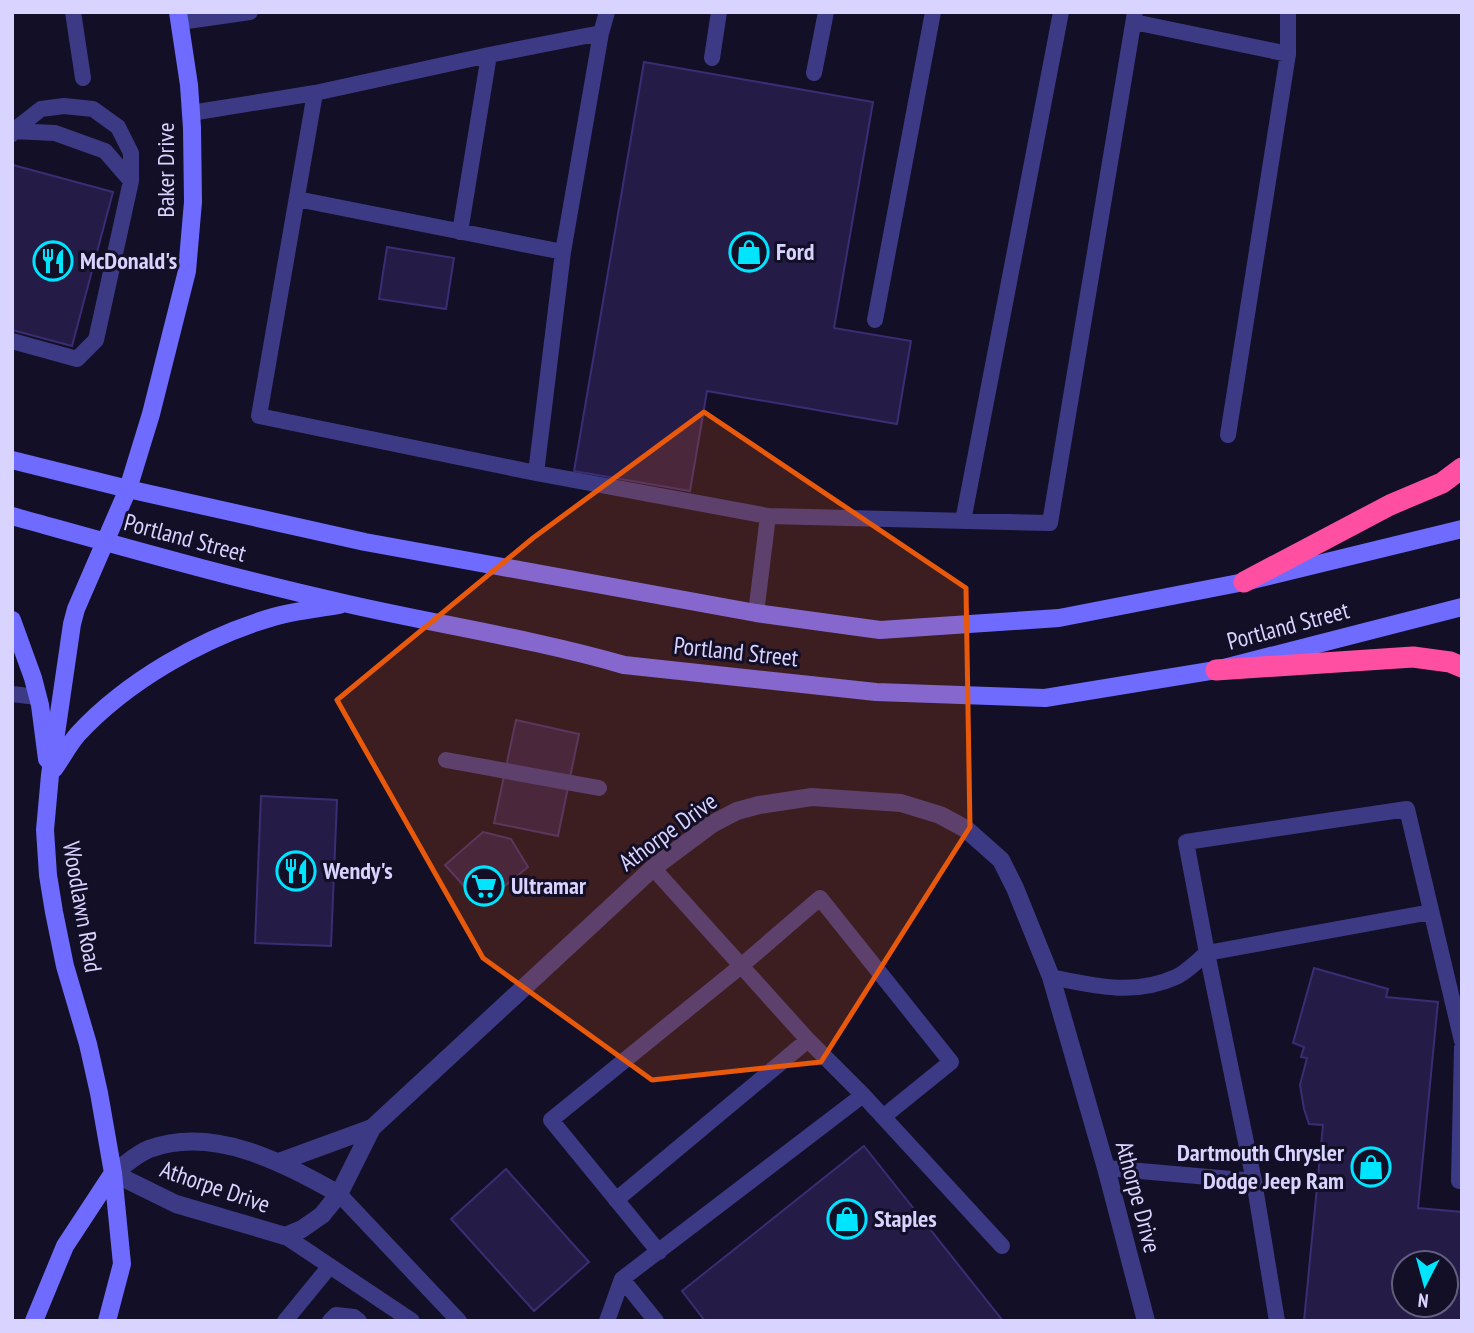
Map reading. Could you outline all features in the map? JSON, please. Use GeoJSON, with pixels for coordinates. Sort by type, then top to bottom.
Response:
{"type":"FeatureCollection","features":[{"type":"Feature","properties":{"kind":"highway"},"geometry":{"type":"LineString","coordinates":[[1244,582],[1390,505],[1442,484],[1462,468]]}},
{"type":"Feature","properties":{"kind":"highway"},"geometry":{"type":"LineString","coordinates":[[1216,670],[1413,657],[1450,662],[1462,667]]}},
{"type":"Feature","properties":{"kind":"main road","name":"Baker Drive"},"geometry":{"type":"LineString","coordinates":[[128,489],[151,414],[187,271],[193,202],[191,113],[179,17]]}},
{"type":"Feature","properties":{"kind":"main road","name":"Portland Street"},"geometry":{"type":"LineString","coordinates":[[12,460],[365,542],[756,613],[880,630],[1059,618],[1244,582],[1462,529]]}},
{"type":"Feature","properties":{"kind":"main road","name":"Woodlawn Road"},"geometry":{"type":"LineString","coordinates":[[107,1321],[122,1264],[113,1173],[91,1056],[65,967],[47,875],[45,830],[50,775],[72,624],[128,489]]}},
{"type":"Feature","properties":{"kind":"main road","name":"Portland Street"},"geometry":{"type":"LineString","coordinates":[[12,516],[279,589],[624,665],[876,692],[1045,698],[1216,670],[1462,607]]}},
{"type":"Feature","properties":{"kind":"main road"},"geometry":{"type":"LineString","coordinates":[[50,775],[76,736],[144,678],[212,639],[240,628],[284,614],[347,604]]}},
{"type":"Feature","properties":{"kind":"main road"},"geometry":{"type":"LineString","coordinates":[[12,620],[33,678],[50,775]]}},
{"type":"Feature","properties":{"kind":"main road"},"geometry":{"type":"LineString","coordinates":[[34,1321],[65,1246],[113,1173]]}},
{"type":"Feature","properties":{"kind":"street","name":"Athorpe Drive"},"geometry":{"type":"LineString","coordinates":[[113,1173],[176,1204],[285,1236],[302,1229],[322,1215],[339,1194],[372,1128],[653,868],[712,824],[737,811],[758,805],[812,797],[901,803],[940,815],[966,829],[1002,860],[1051,977],[1106,1168],[1146,1321]]}},
{"type":"Feature","properties":{"kind":"street","name":"Athorpe Drive"},"geometry":{"type":"LineString","coordinates":[[279,1163],[372,1128]]}},
{"type":"Feature","properties":{"kind":"street","name":"Athorpe Drive"},"geometry":{"type":"LineString","coordinates":[[113,1173],[148,1150],[185,1142],[206,1143],[233,1147],[279,1163],[339,1194]]}},
{"type":"Feature","properties":{"kind":"lane"},"geometry":{"type":"LineString","coordinates":[[73,12],[83,78]]}},
{"type":"Feature","properties":{"kind":"lane"},"geometry":{"type":"LineString","coordinates":[[179,17],[250,12]]}},
{"type":"Feature","properties":{"kind":"lane"},"geometry":{"type":"LineString","coordinates":[[536,473],[563,252],[601,33],[607,12]]}},
{"type":"Feature","properties":{"kind":"lane"},"geometry":{"type":"LineString","coordinates":[[712,58],[719,12]]}},
{"type":"Feature","properties":{"kind":"lane"},"geometry":{"type":"LineString","coordinates":[[814,73],[827,12]]}},
{"type":"Feature","properties":{"kind":"lane"},"geometry":{"type":"LineString","coordinates":[[876,320],[933,12]]}},
{"type":"Feature","properties":{"kind":"lane"},"geometry":{"type":"LineString","coordinates":[[962,521],[1061,12]]}},
{"type":"Feature","properties":{"kind":"lane"},"geometry":{"type":"LineString","coordinates":[[1228,435],[1287,54],[1288,12]]}},
{"type":"Feature","properties":{"kind":"lane"},"geometry":{"type":"LineString","coordinates":[[315,93],[259,416],[536,473],[768,516],[1050,523],[1134,17],[1287,54]]}},
{"type":"Feature","properties":{"kind":"lane"},"geometry":{"type":"LineString","coordinates":[[191,113],[315,93],[601,33]]}},
{"type":"Feature","properties":{"kind":"lane"},"geometry":{"type":"LineString","coordinates":[[460,232],[489,55]]}},
{"type":"Feature","properties":{"kind":"lane"},"geometry":{"type":"LineString","coordinates":[[12,341],[77,359],[96,340],[131,181],[131,153],[118,127],[93,109],[64,106],[41,109],[13,133]]}},
{"type":"Feature","properties":{"kind":"lane"},"geometry":{"type":"LineString","coordinates":[[13,133],[55,134],[105,151],[131,181]]}},
{"type":"Feature","properties":{"kind":"lane"},"geometry":{"type":"LineString","coordinates":[[297,199],[563,252]]}},
{"type":"Feature","properties":{"kind":"lane"},"geometry":{"type":"LineString","coordinates":[[756,613],[768,516]]}},
{"type":"Feature","properties":{"kind":"lane"},"geometry":{"type":"LineString","coordinates":[[12,694],[37,697]]}},
{"type":"Feature","properties":{"kind":"lane"},"geometry":{"type":"LineString","coordinates":[[446,760],[599,788]]}},
{"type":"Feature","properties":{"kind":"lane"},"geometry":{"type":"LineString","coordinates":[[1277,1321],[1254,1181],[1186,842],[1407,809],[1462,1041]]}},
{"type":"Feature","properties":{"kind":"lane"},"geometry":{"type":"LineString","coordinates":[[653,868],[808,1040],[883,1116],[1002,1246]]}},
{"type":"Feature","properties":{"kind":"lane"},"geometry":{"type":"LineString","coordinates":[[659,1252],[551,1120],[741,966],[820,898],[951,1062],[883,1116]]}},
{"type":"Feature","properties":{"kind":"lane"},"geometry":{"type":"LineString","coordinates":[[1051,977],[1103,988],[1144,988],[1179,976],[1207,953],[1432,912]]}},
{"type":"Feature","properties":{"kind":"lane"},"geometry":{"type":"LineString","coordinates":[[616,1200],[808,1040]]}},
{"type":"Feature","properties":{"kind":"lane"},"geometry":{"type":"LineString","coordinates":[[1462,1048],[1459,1181],[1462,1181]]}},
{"type":"Feature","properties":{"kind":"lane"},"geometry":{"type":"LineString","coordinates":[[607,1321],[622,1279],[863,1095]]}},
{"type":"Feature","properties":{"kind":"lane"},"geometry":{"type":"LineString","coordinates":[[1106,1168],[1254,1181]]}},
{"type":"Feature","properties":{"kind":"lane"},"geometry":{"type":"LineString","coordinates":[[339,1194],[459,1321]]}},
{"type":"Feature","properties":{"kind":"lane"},"geometry":{"type":"LineString","coordinates":[[285,1236],[412,1321]]}},
{"type":"Feature","properties":{"kind":"lane"},"geometry":{"type":"LineString","coordinates":[[285,1321],[330,1266]]}},
{"type":"Feature","properties":{"kind":"lane"},"geometry":{"type":"LineString","coordinates":[[622,1279],[656,1321]]}},
{"type":"Feature","properties":{"kind":"lane"},"geometry":{"type":"LineString","coordinates":[[330,1321],[336,1315],[354,1317],[359,1321]]}},
{"type":"Feature","properties":{"kind":"highlighted area"},"geometry":{"type":"Polygon","coordinates":[[[704,412],[966,588],[970,827],[821,1062],[652,1080],[483,958],[337,700],[533,538],[704,412]]]}},
{"type":"Feature","properties":{"kind":"building"},"geometry":{"type":"Polygon","coordinates":[[[644,62],[873,102],[834,328],[911,341],[897,424],[707,391],[690,491],[574,471],[644,62]]]}},
{"type":"Feature","properties":{"kind":"building","name":"McDonald's"},"geometry":{"type":"Polygon","coordinates":[[[13,165],[113,192],[72,346],[12,330],[13,165]]]}},
{"type":"Feature","properties":{"kind":"building"},"geometry":{"type":"Polygon","coordinates":[[[387,247],[454,258],[446,309],[379,299],[387,247]]]}},
{"type":"Feature","properties":{"kind":"building"},"geometry":{"type":"Polygon","coordinates":[[[516,720],[579,734],[558,836],[494,823],[516,720]]]}},
{"type":"Feature","properties":{"kind":"building","name":"Wendy's"},"geometry":{"type":"Polygon","coordinates":[[[261,796],[337,800],[331,946],[255,943],[261,796]]]}},
{"type":"Feature","properties":{"kind":"building","name":"Ultramar"},"geometry":{"type":"Polygon","coordinates":[[[483,832],[511,839],[528,867],[481,905],[445,865],[483,832]]]}},
{"type":"Feature","properties":{"kind":"building","name":"Dartmouth Chrysler Dodge Jeep Ram"},"geometry":{"type":"Polygon","coordinates":[[[1314,968],[1388,989],[1386,997],[1438,1002],[1418,1208],[1462,1212],[1462,1321],[1304,1321],[1323,1125],[1309,1124],[1304,1109],[1300,1085],[1307,1058],[1301,1057],[1304,1047],[1293,1043],[1314,968]]]}},
{"type":"Feature","properties":{"kind":"building","name":"Staples"},"geometry":{"type":"Polygon","coordinates":[[[864,1146],[1003,1321],[705,1321],[682,1291],[864,1146]]]}},
{"type":"Feature","properties":{"kind":"building"},"geometry":{"type":"Polygon","coordinates":[[[506,1169],[589,1262],[534,1311],[451,1219],[506,1169]]]}},
{"type":"Feature","properties":{"kind":"place","name":"Ford"},"geometry":{"type":"Point","coordinates":[749,252]}},
{"type":"Feature","properties":{"kind":"place","name":"McDonald's"},"geometry":{"type":"Point","coordinates":[53,261]}},
{"type":"Feature","properties":{"kind":"place","name":"Wendy's"},"geometry":{"type":"Point","coordinates":[296,871]}},
{"type":"Feature","properties":{"kind":"place","name":"Ultramar"},"geometry":{"type":"Point","coordinates":[484,886]}},
{"type":"Feature","properties":{"kind":"place","name":"Dartmouth Chrysler Dodge Jeep Ram"},"geometry":{"type":"Point","coordinates":[1371,1167]}},
{"type":"Feature","properties":{"kind":"place","name":"Staples"},"geometry":{"type":"Point","coordinates":[847,1219]}}]}
